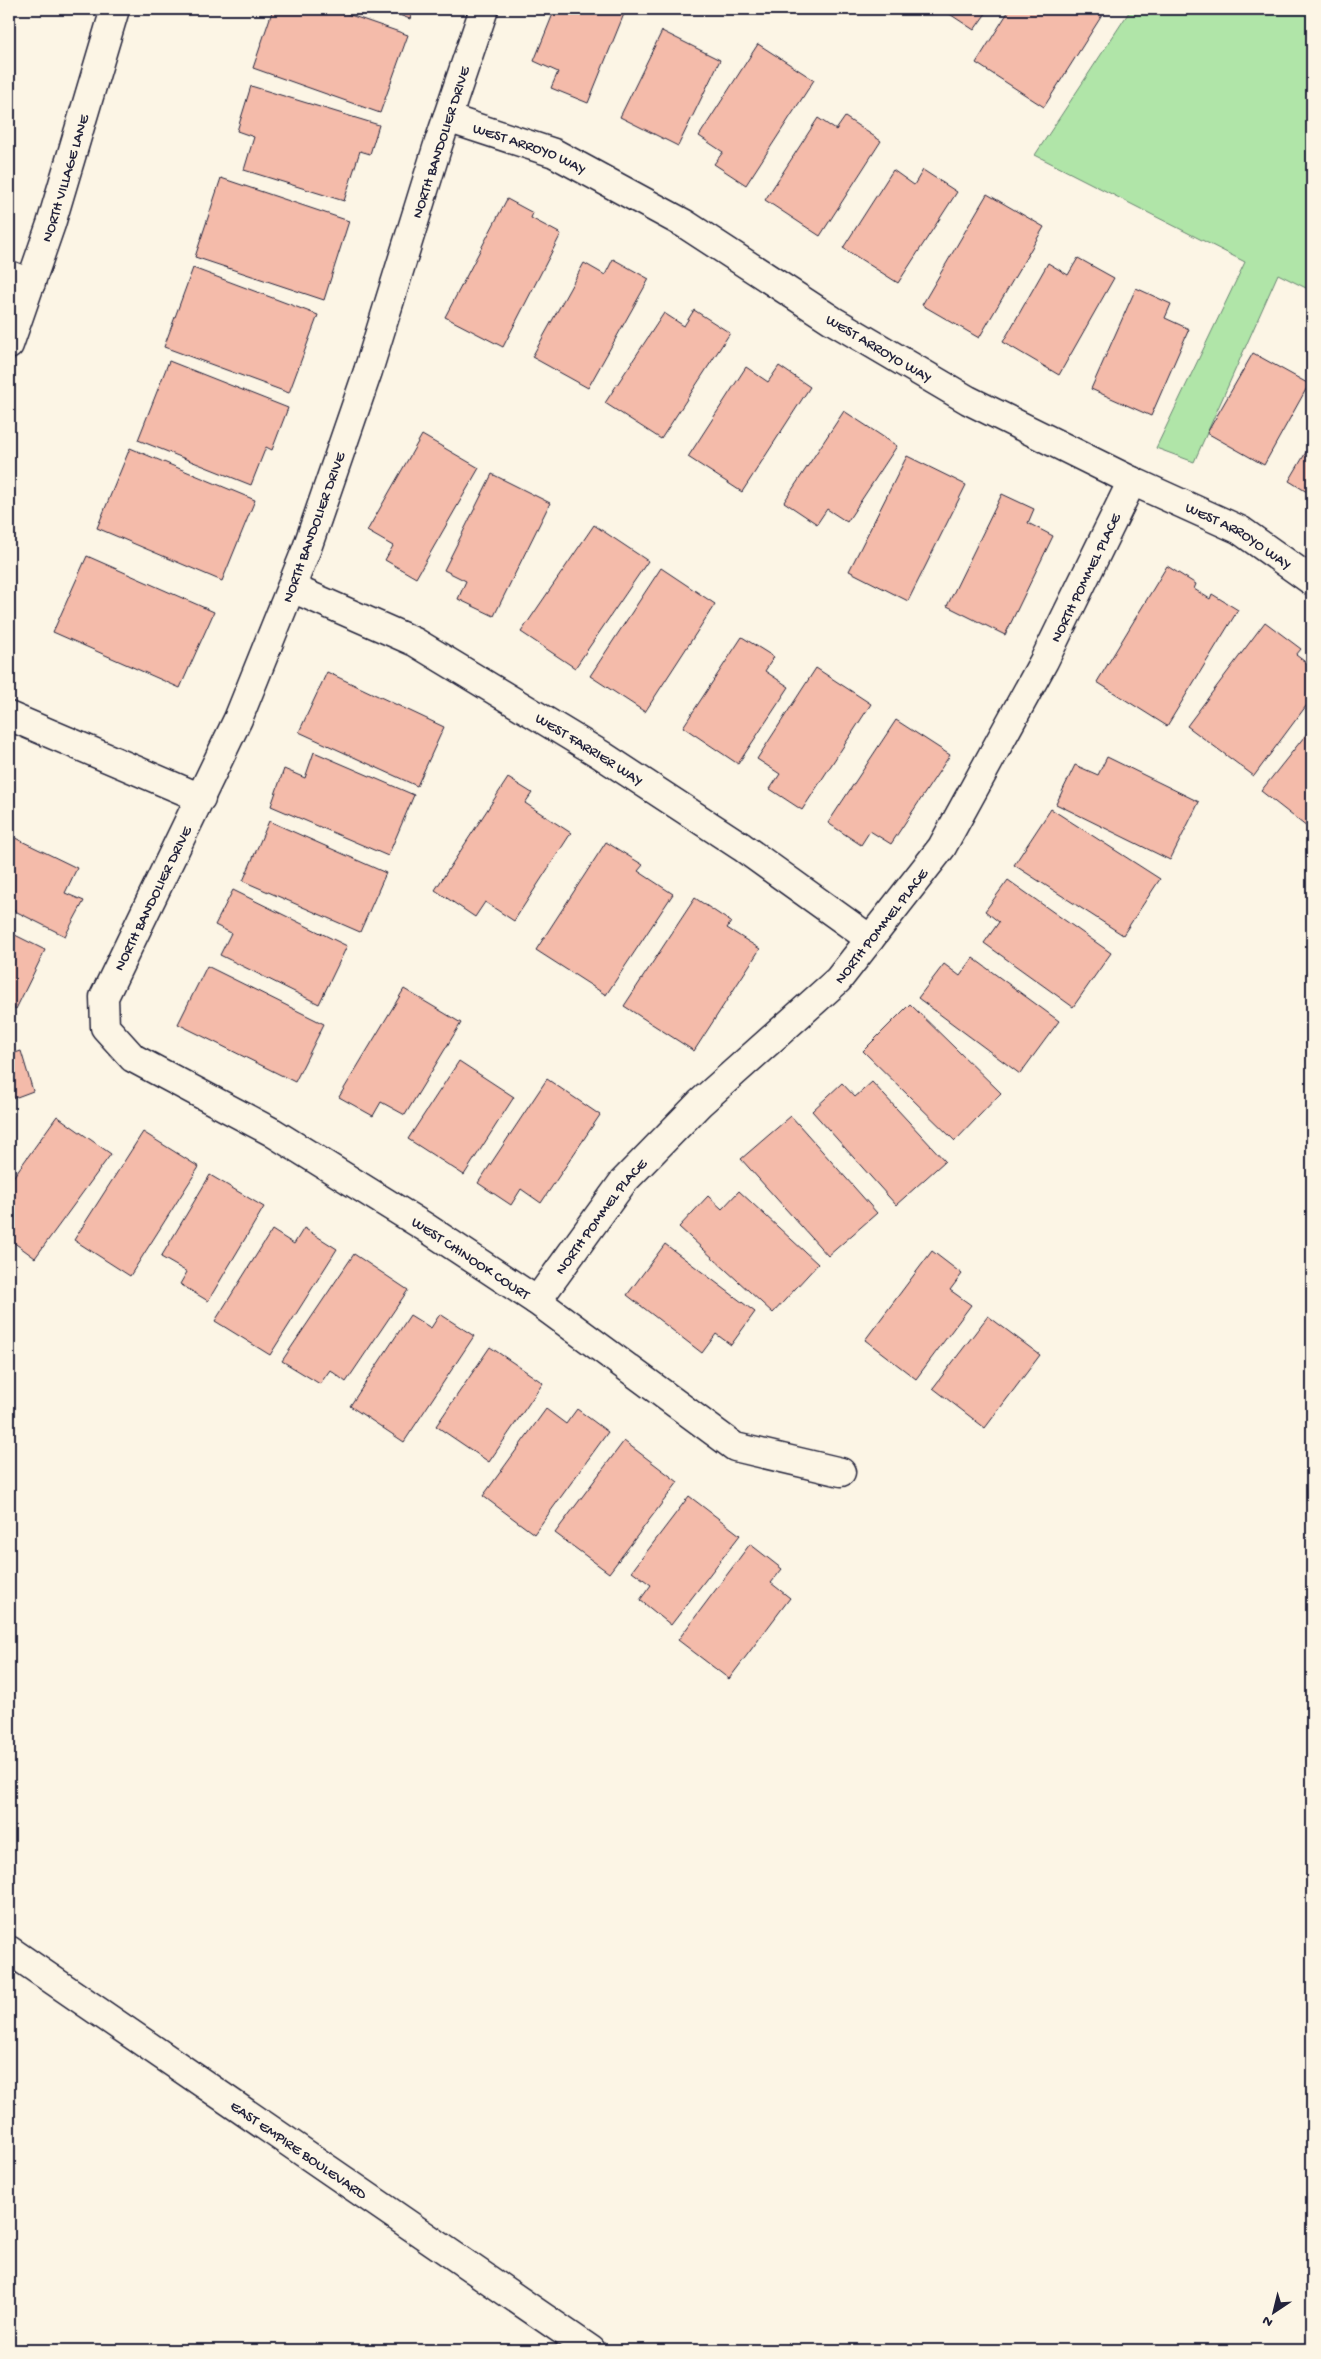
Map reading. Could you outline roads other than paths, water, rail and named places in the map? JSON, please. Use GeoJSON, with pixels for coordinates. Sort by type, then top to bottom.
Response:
{"type":"FeatureCollection","features":[{"type":"Feature","properties":{"kind":"street","name":"NORTH VILLAGE LANE"},"geometry":{"type":"LineString","coordinates":[[9,345],[20,279],[115,9]]}},
{"type":"Feature","properties":{"kind":"street","name":"NORTH BANDOLIER DRIVE"},"geometry":{"type":"LineString","coordinates":[[105,1027],[104,998],[238,719],[308,548],[368,371],[447,118],[484,9]]}},
{"type":"Feature","properties":{"kind":"street","name":"WEST ARROYO WAY"},"geometry":{"type":"LineString","coordinates":[[447,118],[563,158],[685,224],[832,320],[968,400],[1132,481],[1240,530],[1312,581]]}},
{"type":"Feature","properties":{"kind":"street","name":"NORTH POMMEL PLACE"},"geometry":{"type":"LineString","coordinates":[[537,1301],[623,1182],[700,1103],[838,980],[942,847],[1044,661],[1132,481]]}},
{"type":"Feature","properties":{"kind":"street","name":"WEST FARRIER WAY"},"geometry":{"type":"LineString","coordinates":[[292,588],[415,642],[600,754],[742,846],[870,939]]}},
{"type":"Feature","properties":{"kind":"street"},"geometry":{"type":"LineString","coordinates":[[9,716],[201,798]]}},
{"type":"Feature","properties":{"kind":"street","name":"WEST CHINOOK COURT"},"geometry":{"type":"LineString","coordinates":[[105,1027],[133,1058],[272,1132],[425,1227],[537,1301],[736,1447],[841,1472]]}},
{"type":"Feature","properties":{"kind":"street","name":"EAST EMPIRE BOULEVARD"},"geometry":{"type":"LineString","coordinates":[[9,1950],[591,2350]]}}]}
